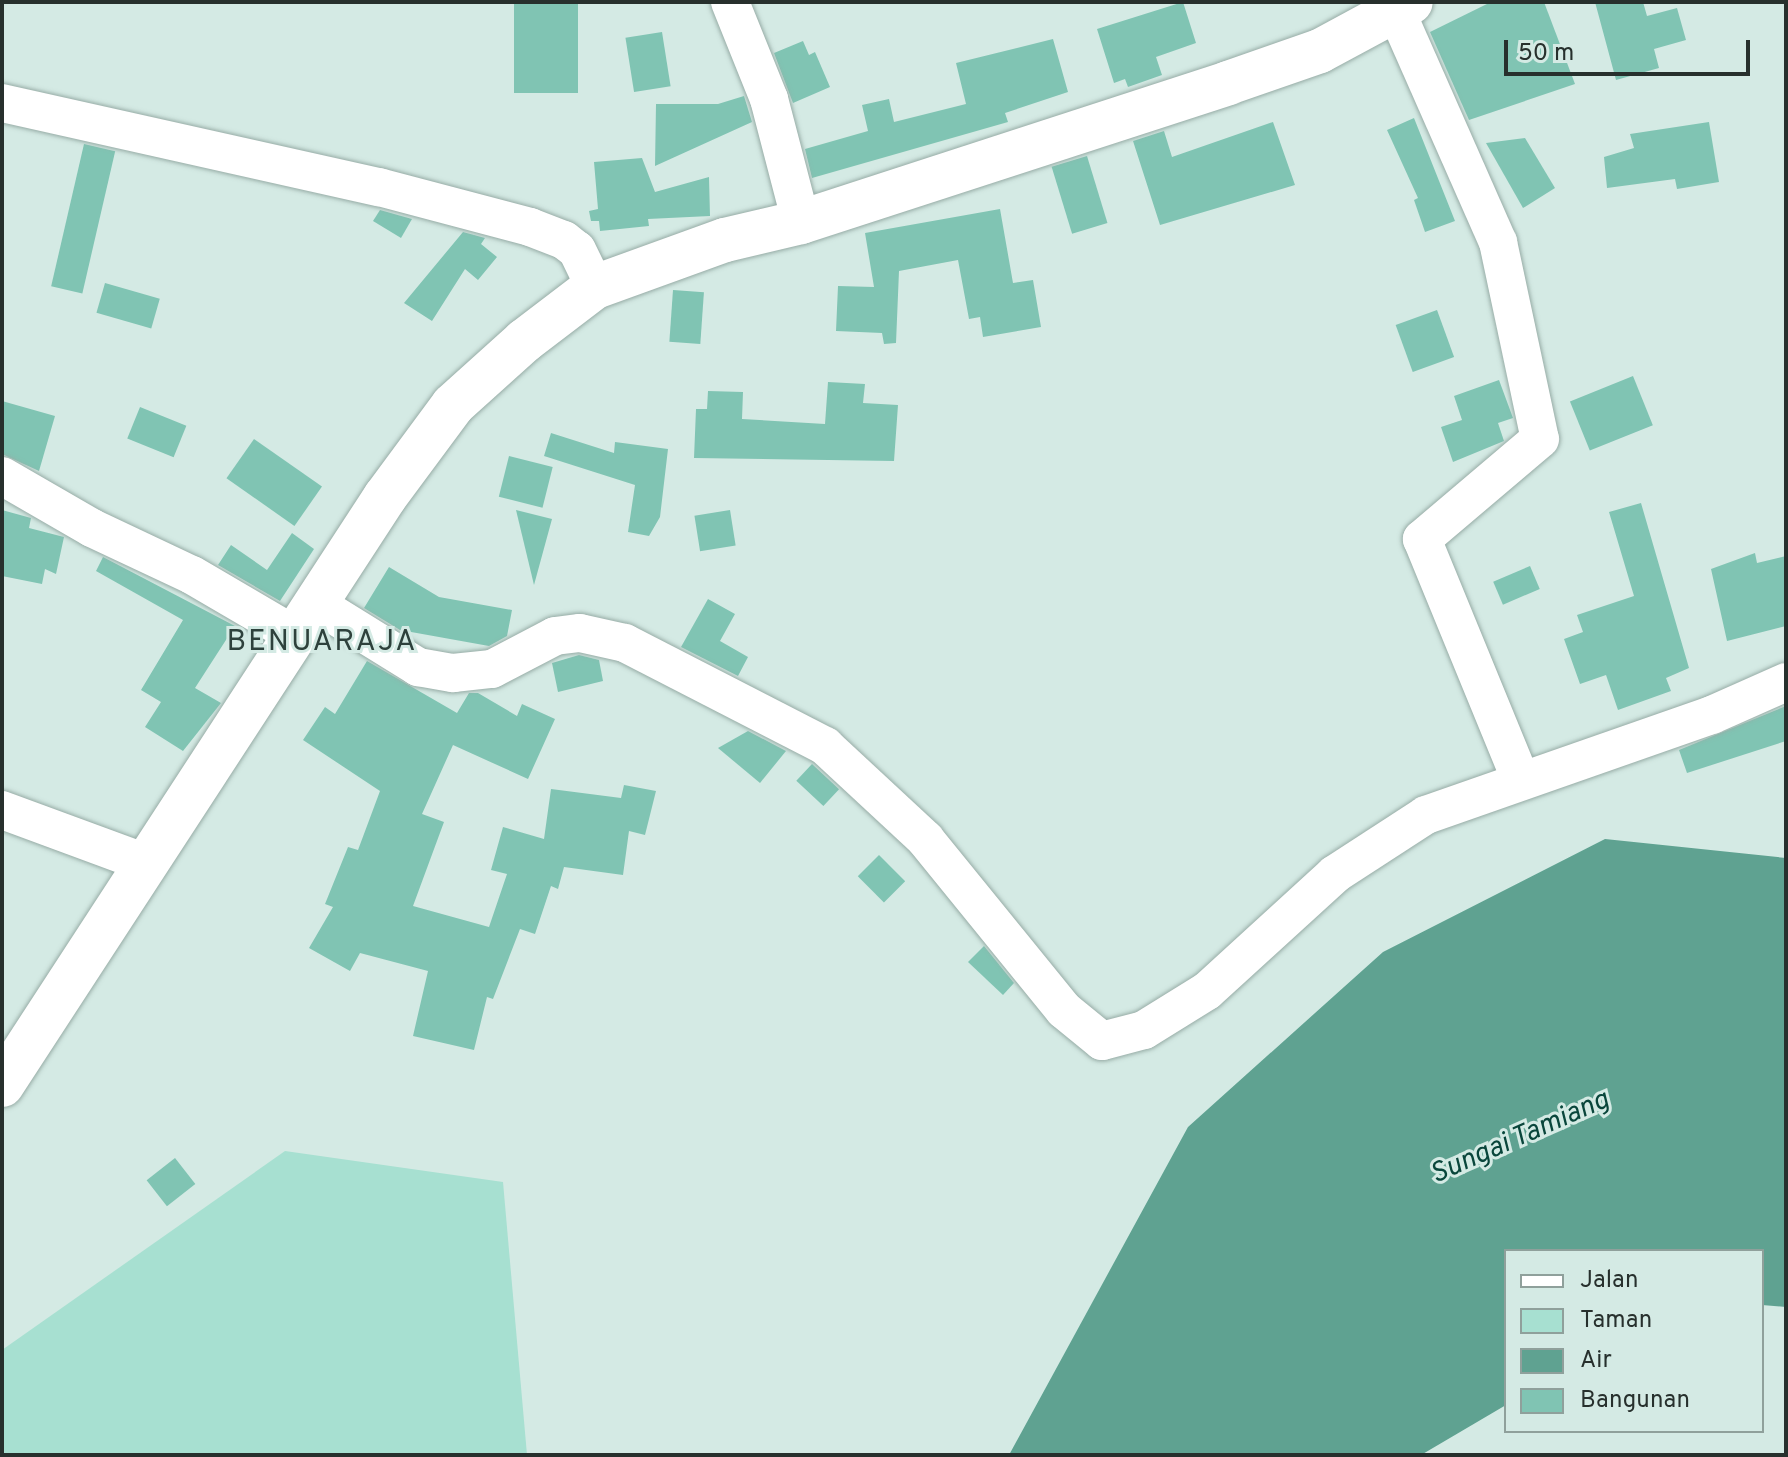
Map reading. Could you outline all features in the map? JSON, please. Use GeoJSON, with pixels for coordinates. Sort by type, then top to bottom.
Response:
{"type":"FeatureCollection","features":[{"type":"Feature","properties":{"kind":"main road"},"geometry":{"type":"LineString","coordinates":[[2,1085],[143,862],[308,621],[385,497],[453,405],[595,287],[725,240],[801,222],[1294,60],[1403,6]]}},
{"type":"Feature","properties":{"kind":"street"},"geometry":{"type":"LineString","coordinates":[[730,2],[769,99],[801,222]]}},
{"type":"Feature","properties":{"kind":"street"},"geometry":{"type":"LineString","coordinates":[[1403,6],[1498,242],[1540,439],[1422,539],[1520,778]]}},
{"type":"Feature","properties":{"kind":"street"},"geometry":{"type":"LineString","coordinates":[[2,103],[379,187],[530,227],[564,240],[577,250],[595,287]]}},
{"type":"Feature","properties":{"kind":"street"},"geometry":{"type":"LineString","coordinates":[[2,476],[92,528],[192,575],[418,667],[453,673],[492,669],[555,636],[580,633],[625,643],[825,746],[925,839],[1064,1010],[1102,1041],[1144,1030],[1207,991],[1335,874],[1378,842],[1426,815],[1520,778],[1712,715],[1786,682]]}},
{"type":"Feature","properties":{"kind":"street"},"geometry":{"type":"LineString","coordinates":[[2,810],[143,862]]}},
{"type":"Feature","properties":{"kind":"green space"},"geometry":{"type":"Polygon","coordinates":[[[285,1151],[503,1182],[527,1455],[2,1455],[2,1350],[285,1151]]]}},
{"type":"Feature","properties":{"kind":"water","name":"Sungai Tamiang"},"geometry":{"type":"Polygon","coordinates":[[[1605,839],[1786,858],[1786,1307],[1764,1305],[1764,1249],[1504,1249],[1504,1406],[1421,1455],[1009,1455],[1188,1127],[1383,952],[1605,839]]]}},
{"type":"Feature","properties":{"kind":"building"},"geometry":{"type":"Polygon","coordinates":[[[514,2],[578,2],[578,93],[514,93],[514,2]]]}},
{"type":"Feature","properties":{"kind":"building"},"geometry":{"type":"Polygon","coordinates":[[[1183,2],[1196,43],[1156,57],[1162,75],[1128,87],[1125,79],[1114,83],[1097,29],[1183,2]]]}},
{"type":"Feature","properties":{"kind":"building"},"geometry":{"type":"Polygon","coordinates":[[[1491,2],[1544,2],[1575,84],[1469,120],[1430,32],[1491,2]]]}},
{"type":"Feature","properties":{"kind":"building"},"geometry":{"type":"Polygon","coordinates":[[[1595,2],[1643,2],[1647,16],[1677,8],[1686,40],[1654,49],[1659,68],[1616,80],[1595,2]]]}},
{"type":"Feature","properties":{"kind":"building"},"geometry":{"type":"Polygon","coordinates":[[[662,32],[671,86],[634,92],[625,38],[662,32]]]}},
{"type":"Feature","properties":{"kind":"building"},"geometry":{"type":"Polygon","coordinates":[[[1053,39],[1068,92],[1005,113],[1008,122],[812,178],[805,149],[868,131],[862,105],[889,99],[894,122],[966,104],[956,63],[1053,39]]]}},
{"type":"Feature","properties":{"kind":"building"},"geometry":{"type":"Polygon","coordinates":[[[803,41],[809,55],[815,52],[830,87],[793,103],[774,53],[803,41]]]}},
{"type":"Feature","properties":{"kind":"building"},"geometry":{"type":"Polygon","coordinates":[[[744,96],[752,122],[655,166],[656,104],[718,104],[744,96]]]}},
{"type":"Feature","properties":{"kind":"building"},"geometry":{"type":"Polygon","coordinates":[[[1414,118],[1455,221],[1425,232],[1414,200],[1418,198],[1387,130],[1414,118]]]}},
{"type":"Feature","properties":{"kind":"building"},"geometry":{"type":"Polygon","coordinates":[[[1273,122],[1295,185],[1160,225],[1133,141],[1164,131],[1172,157],[1273,122]]]}},
{"type":"Feature","properties":{"kind":"building"},"geometry":{"type":"Polygon","coordinates":[[[1709,122],[1719,182],[1677,189],[1675,179],[1607,188],[1604,157],[1634,148],[1630,134],[1709,122]]]}},
{"type":"Feature","properties":{"kind":"building"},"geometry":{"type":"Polygon","coordinates":[[[1525,138],[1555,188],[1523,208],[1486,143],[1525,138]]]}},
{"type":"Feature","properties":{"kind":"building"},"geometry":{"type":"Polygon","coordinates":[[[84,144],[115,151],[82,293],[51,286],[84,144]]]}},
{"type":"Feature","properties":{"kind":"building"},"geometry":{"type":"Polygon","coordinates":[[[1087,156],[1107,223],[1072,234],[1052,167],[1087,156]]]}},
{"type":"Feature","properties":{"kind":"building"},"geometry":{"type":"Polygon","coordinates":[[[642,158],[655,192],[709,177],[710,216],[648,219],[649,226],[600,231],[599,221],[591,221],[589,211],[598,209],[594,162],[642,158]]]}},
{"type":"Feature","properties":{"kind":"building"},"geometry":{"type":"Polygon","coordinates":[[[1000,209],[1013,283],[1033,280],[1041,327],[983,337],[980,317],[969,319],[958,260],[899,271],[896,343],[884,344],[882,333],[836,331],[838,286],[874,287],[865,233],[1000,209]]]}},
{"type":"Feature","properties":{"kind":"building"},"geometry":{"type":"Polygon","coordinates":[[[380,210],[412,219],[401,238],[373,221],[380,210]]]}},
{"type":"Feature","properties":{"kind":"building"},"geometry":{"type":"Polygon","coordinates":[[[463,232],[485,238],[481,244],[497,257],[478,280],[465,269],[432,321],[404,303],[463,232]]]}},
{"type":"Feature","properties":{"kind":"building"},"geometry":{"type":"Polygon","coordinates":[[[105,283],[160,299],[151,329],[96,313],[105,283]]]}},
{"type":"Feature","properties":{"kind":"building"},"geometry":{"type":"Polygon","coordinates":[[[673,290],[704,292],[700,344],[669,342],[673,290]]]}},
{"type":"Feature","properties":{"kind":"building"},"geometry":{"type":"Polygon","coordinates":[[[1437,310],[1454,357],[1413,372],[1396,325],[1437,310]]]}},
{"type":"Feature","properties":{"kind":"building"},"geometry":{"type":"Polygon","coordinates":[[[1633,376],[1653,425],[1590,451],[1570,401],[1633,376]]]}},
{"type":"Feature","properties":{"kind":"building"},"geometry":{"type":"Polygon","coordinates":[[[1499,380],[1513,418],[1498,423],[1504,441],[1453,462],[1441,427],[1462,420],[1454,396],[1499,380]]]}},
{"type":"Feature","properties":{"kind":"building"},"geometry":{"type":"Polygon","coordinates":[[[828,382],[865,384],[863,403],[898,405],[894,461],[694,458],[696,409],[707,409],[708,391],[743,392],[742,419],[825,424],[828,382]]]}},
{"type":"Feature","properties":{"kind":"building"},"geometry":{"type":"Polygon","coordinates":[[[2,401],[55,416],[39,471],[2,454],[2,401]]]}},
{"type":"Feature","properties":{"kind":"building"},"geometry":{"type":"Polygon","coordinates":[[[140,407],[186,426],[174,457],[127,439],[140,407]]]}},
{"type":"Feature","properties":{"kind":"building"},"geometry":{"type":"Polygon","coordinates":[[[551,433],[614,453],[615,442],[668,449],[660,517],[649,536],[628,532],[635,485],[544,456],[551,433]]]}},
{"type":"Feature","properties":{"kind":"building"},"geometry":{"type":"Polygon","coordinates":[[[254,439],[322,487],[294,526],[226,478],[254,439]]]}},
{"type":"Feature","properties":{"kind":"building"},"geometry":{"type":"Polygon","coordinates":[[[509,456],[553,467],[543,508],[499,497],[509,456]]]}},
{"type":"Feature","properties":{"kind":"building"},"geometry":{"type":"Polygon","coordinates":[[[1641,503],[1689,668],[1666,678],[1671,691],[1618,710],[1606,675],[1580,684],[1564,639],[1583,632],[1577,615],[1634,596],[1609,512],[1641,503]]]}},
{"type":"Feature","properties":{"kind":"building"},"geometry":{"type":"Polygon","coordinates":[[[2,510],[31,518],[29,528],[64,537],[56,574],[45,569],[42,584],[2,576],[2,510]]]}},
{"type":"Feature","properties":{"kind":"building"},"geometry":{"type":"Polygon","coordinates":[[[516,510],[552,519],[534,585],[516,510]]]}},
{"type":"Feature","properties":{"kind":"building"},"geometry":{"type":"Polygon","coordinates":[[[730,510],[736,546],[700,551],[694,516],[730,510]]]}},
{"type":"Feature","properties":{"kind":"building"},"geometry":{"type":"Polygon","coordinates":[[[292,533],[314,549],[280,601],[218,565],[231,545],[267,570],[292,533]]]}},
{"type":"Feature","properties":{"kind":"building"},"geometry":{"type":"Polygon","coordinates":[[[1755,553],[1757,563],[1786,556],[1786,626],[1727,641],[1711,569],[1755,553]]]}},
{"type":"Feature","properties":{"kind":"building"},"geometry":{"type":"Polygon","coordinates":[[[103,557],[235,626],[195,688],[221,703],[183,751],[145,727],[161,702],[141,690],[183,620],[96,571],[103,557]]]}},
{"type":"Feature","properties":{"kind":"building"},"geometry":{"type":"Polygon","coordinates":[[[1530,566],[1540,589],[1503,605],[1493,582],[1530,566]]]}},
{"type":"Feature","properties":{"kind":"building"},"geometry":{"type":"Polygon","coordinates":[[[389,567],[439,597],[512,610],[507,636],[489,646],[400,630],[364,608],[389,567]]]}},
{"type":"Feature","properties":{"kind":"building"},"geometry":{"type":"Polygon","coordinates":[[[708,599],[735,614],[720,641],[748,657],[738,676],[681,647],[708,599]]]}},
{"type":"Feature","properties":{"kind":"building"},"geometry":{"type":"Polygon","coordinates":[[[579,655],[599,660],[603,681],[558,692],[552,663],[579,655]]]}},
{"type":"Feature","properties":{"kind":"building"},"geometry":{"type":"Polygon","coordinates":[[[367,661],[457,713],[469,693],[478,693],[517,716],[522,704],[555,719],[528,779],[453,745],[422,814],[444,822],[413,906],[489,927],[507,874],[491,870],[503,827],[544,839],[551,789],[621,798],[624,785],[656,791],[645,835],[629,831],[623,875],[564,867],[558,889],[551,886],[535,934],[520,929],[493,999],[487,997],[474,1050],[413,1036],[428,971],[360,953],[350,971],[309,948],[333,907],[325,904],[348,847],[358,850],[380,791],[303,740],[325,707],[335,714],[367,661]]]}},
{"type":"Feature","properties":{"kind":"building"},"geometry":{"type":"Polygon","coordinates":[[[1786,706],[1786,741],[1687,773],[1679,750],[1786,706]]]}},
{"type":"Feature","properties":{"kind":"building"},"geometry":{"type":"Polygon","coordinates":[[[748,731],[786,751],[760,783],[718,748],[748,731]]]}},
{"type":"Feature","properties":{"kind":"building"},"geometry":{"type":"Polygon","coordinates":[[[812,764],[839,789],[823,806],[796,781],[812,764]]]}},
{"type":"Feature","properties":{"kind":"building"},"geometry":{"type":"Polygon","coordinates":[[[879,855],[905,881],[884,902],[858,876],[879,855]]]}},
{"type":"Feature","properties":{"kind":"building"},"geometry":{"type":"Polygon","coordinates":[[[984,946],[1014,983],[1003,995],[968,962],[984,946]]]}},
{"type":"Feature","properties":{"kind":"building"},"geometry":{"type":"Polygon","coordinates":[[[175,1158],[195,1184],[167,1206],[147,1180],[175,1158]]]}},
{"type":"Feature","properties":{"kind":"district","name":"BENUARAJA"},"geometry":{"type":"Point","coordinates":[322,643]}}]}
